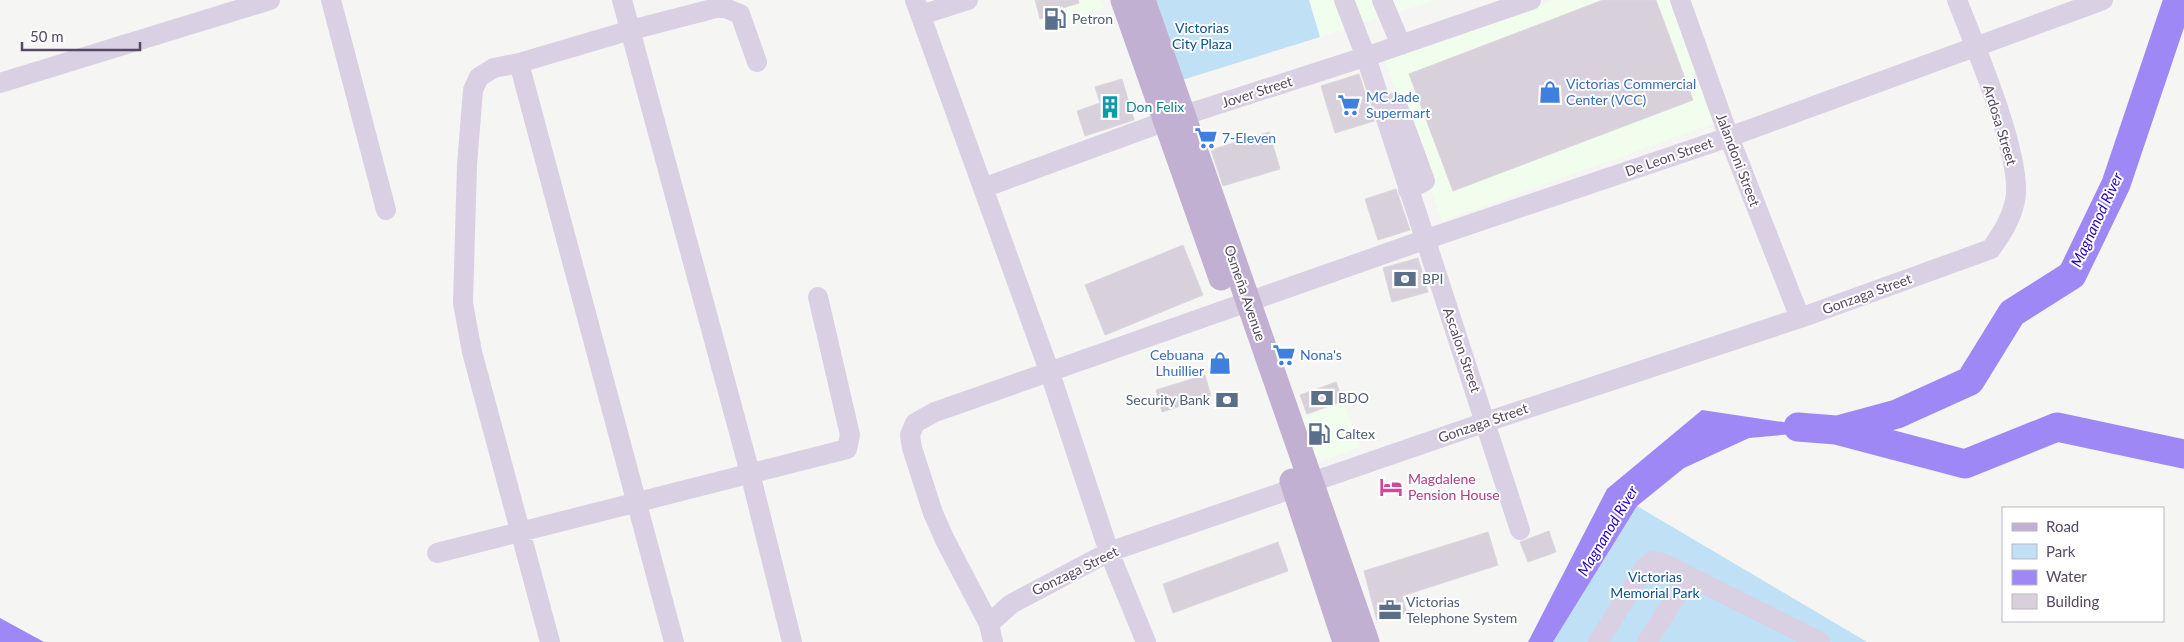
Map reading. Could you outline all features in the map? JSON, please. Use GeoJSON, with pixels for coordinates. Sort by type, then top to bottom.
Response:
{"type":"FeatureCollection","features":[{"type":"Feature","properties":{"kind":"main road","name":"Osmeña Avenue"},"geometry":{"type":"LineString","coordinates":[[1123,0],[1174,119],[1303,486],[1367,642]]}},
{"type":"Feature","properties":{"kind":"main road","name":"Osmeña Avenue"},"geometry":{"type":"LineString","coordinates":[[1143,0],[1174,119]]}},
{"type":"Feature","properties":{"kind":"main road","name":"Osmeña Avenue"},"geometry":{"type":"LineString","coordinates":[[1303,486],[1345,642]]}},
{"type":"Feature","properties":{"kind":"street"},"geometry":{"type":"LineString","coordinates":[[0,83],[270,0]]}},
{"type":"Feature","properties":{"kind":"street"},"geometry":{"type":"LineString","coordinates":[[331,0],[386,210]]}},
{"type":"Feature","properties":{"kind":"street"},"geometry":{"type":"LineString","coordinates":[[622,0],[750,473],[792,642]]}},
{"type":"Feature","properties":{"kind":"street"},"geometry":{"type":"LineString","coordinates":[[968,0],[918,7],[1050,373],[1109,552],[1146,642]]}},
{"type":"Feature","properties":{"kind":"street","name":"Ascalon Street"},"geometry":{"type":"LineString","coordinates":[[1344,0],[1366,57],[1424,240],[1486,422],[1520,530]]}},
{"type":"Feature","properties":{"kind":"street"},"geometry":{"type":"LineString","coordinates":[[1382,0],[1401,45]]}},
{"type":"Feature","properties":{"kind":"street","name":"Jover Street"},"geometry":{"type":"LineString","coordinates":[[983,188],[1174,119],[1366,57],[1531,0]]}},
{"type":"Feature","properties":{"kind":"street","name":"Jalandoni Street"},"geometry":{"type":"LineString","coordinates":[[1680,0],[1729,137],[1800,318]]}},
{"type":"Feature","properties":{"kind":"street","name":"Ardosa Street"},"geometry":{"type":"LineString","coordinates":[[1957,0],[2002,124],[2014,165],[2016,200],[2008,224],[1991,249]]}},
{"type":"Feature","properties":{"kind":"street","name":"De Leon Street"},"geometry":{"type":"LineString","coordinates":[[991,633],[933,513],[910,435],[915,422],[935,412],[1424,240],[1729,137],[2103,0]]}},
{"type":"Feature","properties":{"kind":"street"},"geometry":{"type":"LineString","coordinates":[[550,642],[472,352],[463,303],[466,165],[473,90],[479,77],[494,68],[519,63],[631,30],[716,8],[735,10],[740,14],[757,62]]}},
{"type":"Feature","properties":{"kind":"street"},"geometry":{"type":"LineString","coordinates":[[519,63],[674,642]]}},
{"type":"Feature","properties":{"kind":"street","name":"Gonzaga Street"},"geometry":{"type":"LineString","coordinates":[[991,633],[1011,604],[1109,552],[1486,422],[1800,318],[1991,249]]}},
{"type":"Feature","properties":{"kind":"street"},"geometry":{"type":"LineString","coordinates":[[437,553],[847,449],[850,435],[818,297]]}},
{"type":"Feature","properties":{"kind":"street"},"geometry":{"type":"LineString","coordinates":[[1598,642],[1645,567],[1653,561],[1664,563],[1779,619],[1820,642]]}},
{"type":"Feature","properties":{"kind":"street"},"geometry":{"type":"LineString","coordinates":[[1647,642],[1689,576]]}},
{"type":"Feature","properties":{"kind":"shaded area","name":"Petron"},"geometry":{"type":"Polygon","coordinates":[[[1032,0],[1101,0],[1104,8],[1042,29],[1032,0]]]}},
{"type":"Feature","properties":{"kind":"shaded area"},"geometry":{"type":"Polygon","coordinates":[[[1309,0],[1435,0],[1320,37],[1309,0]]]}},
{"type":"Feature","properties":{"kind":"shaded area","name":"Victorias Commercial Center (VCC)"},"geometry":{"type":"Polygon","coordinates":[[[1553,0],[1672,0],[1715,123],[1442,221],[1385,61],[1553,0]]]}},
{"type":"Feature","properties":{"kind":"shaded area"},"geometry":{"type":"Polygon","coordinates":[[[1344,403],[1360,447],[1316,463],[1300,419],[1344,403]]]}},
{"type":"Feature","properties":{"kind":"green space","name":"Victorias City Plaza"},"geometry":{"type":"Polygon","coordinates":[[[1151,0],[1309,0],[1320,37],[1179,81],[1151,0]]]}},
{"type":"Feature","properties":{"kind":"green space","name":"Victorias Memorial Park"},"geometry":{"type":"Polygon","coordinates":[[[1637,506],[1867,642],[1553,642],[1637,506]]]}},
{"type":"Feature","properties":{"kind":"water"},"geometry":{"type":"Polygon","coordinates":[[[1702,410],[1836,430],[1749,438],[1684,468],[1637,506],[1553,642],[1528,642],[1607,489],[1702,410]]]}},
{"type":"Feature","properties":{"kind":"water"},"geometry":{"type":"Polygon","coordinates":[[[0,618],[44,642],[0,642],[0,618]]]}},
{"type":"Feature","properties":{"kind":"building"},"geometry":{"type":"Polygon","coordinates":[[[1035,0],[1078,0],[1079,3],[1053,11],[1055,15],[1040,19],[1035,0]]]}},
{"type":"Feature","properties":{"kind":"building","name":"Victorias Commercial Center (VCC)"},"geometry":{"type":"Polygon","coordinates":[[[1603,0],[1656,0],[1693,100],[1453,191],[1409,74],[1603,0]]]}},
{"type":"Feature","properties":{"kind":"building"},"geometry":{"type":"Polygon","coordinates":[[[1359,74],[1374,121],[1335,133],[1321,86],[1359,74]]]}},
{"type":"Feature","properties":{"kind":"building","name":"Don Felix"},"geometry":{"type":"Polygon","coordinates":[[[1122,79],[1134,120],[1085,136],[1077,111],[1100,103],[1095,87],[1122,79]]]}},
{"type":"Feature","properties":{"kind":"building"},"geometry":{"type":"Polygon","coordinates":[[[1269,132],[1280,169],[1223,186],[1211,150],[1269,132]]]}},
{"type":"Feature","properties":{"kind":"building"},"geometry":{"type":"Polygon","coordinates":[[[1396,189],[1410,230],[1378,240],[1365,199],[1396,189]]]}},
{"type":"Feature","properties":{"kind":"building"},"geometry":{"type":"Polygon","coordinates":[[[1183,245],[1203,295],[1105,335],[1085,285],[1183,245]]]}},
{"type":"Feature","properties":{"kind":"building"},"geometry":{"type":"Polygon","coordinates":[[[1418,258],[1428,292],[1392,302],[1383,268],[1418,258]]]}},
{"type":"Feature","properties":{"kind":"building"},"geometry":{"type":"Polygon","coordinates":[[[1205,375],[1211,396],[1162,412],[1156,390],[1205,375]]]}},
{"type":"Feature","properties":{"kind":"building","name":"BDO"},"geometry":{"type":"Polygon","coordinates":[[[1336,382],[1343,401],[1307,414],[1300,395],[1336,382]]]}},
{"type":"Feature","properties":{"kind":"building"},"geometry":{"type":"Polygon","coordinates":[[[1549,531],[1556,552],[1528,562],[1520,542],[1549,531]]]}},
{"type":"Feature","properties":{"kind":"building"},"geometry":{"type":"Polygon","coordinates":[[[1488,532],[1498,565],[1402,596],[1407,613],[1377,621],[1364,571],[1488,532]]]}},
{"type":"Feature","properties":{"kind":"building"},"geometry":{"type":"Polygon","coordinates":[[[1278,542],[1288,571],[1173,613],[1163,584],[1278,542]]]}},
{"type":"Feature","properties":{"kind":"waterway","name":"Magnanod River"},"geometry":{"type":"LineString","coordinates":[[1838,430],[1897,414],[1970,381],[2012,313],[2072,275],[2116,184],[2178,0]]}},
{"type":"Feature","properties":{"kind":"waterway","name":"Magnanod River"},"geometry":{"type":"LineString","coordinates":[[1798,427],[1836,430],[1965,464],[2057,427],[2184,454]]}},
{"type":"Feature","properties":{"kind":"place","name":"Petron"},"geometry":{"type":"Point","coordinates":[1055,19]}},
{"type":"Feature","properties":{"kind":"place","name":"Victorias Commercial Center (VCC)"},"geometry":{"type":"Point","coordinates":[1550,92]}},
{"type":"Feature","properties":{"kind":"place","name":"MC Jade Supermart"},"geometry":{"type":"Point","coordinates":[1349,105]}},
{"type":"Feature","properties":{"kind":"place","name":"Don Felix"},"geometry":{"type":"Point","coordinates":[1110,107]}},
{"type":"Feature","properties":{"kind":"place","name":"7-Eleven"},"geometry":{"type":"Point","coordinates":[1206,138]}},
{"type":"Feature","properties":{"kind":"place","name":"BPI"},"geometry":{"type":"Point","coordinates":[1405,279]}},
{"type":"Feature","properties":{"kind":"place","name":"Nona's"},"geometry":{"type":"Point","coordinates":[1284,355]}},
{"type":"Feature","properties":{"kind":"place","name":"Cebuana Lhuillier"},"geometry":{"type":"Point","coordinates":[1220,363]}},
{"type":"Feature","properties":{"kind":"place","name":"BDO"},"geometry":{"type":"Point","coordinates":[1322,398]}},
{"type":"Feature","properties":{"kind":"place","name":"Security Bank"},"geometry":{"type":"Point","coordinates":[1227,400]}},
{"type":"Feature","properties":{"kind":"place","name":"Caltex"},"geometry":{"type":"Point","coordinates":[1319,434]}},
{"type":"Feature","properties":{"kind":"place","name":"Magdalene Pension House"},"geometry":{"type":"Point","coordinates":[1391,487]}},
{"type":"Feature","properties":{"kind":"place","name":"Victorias Telephone System"},"geometry":{"type":"Point","coordinates":[1390,610]}}]}
